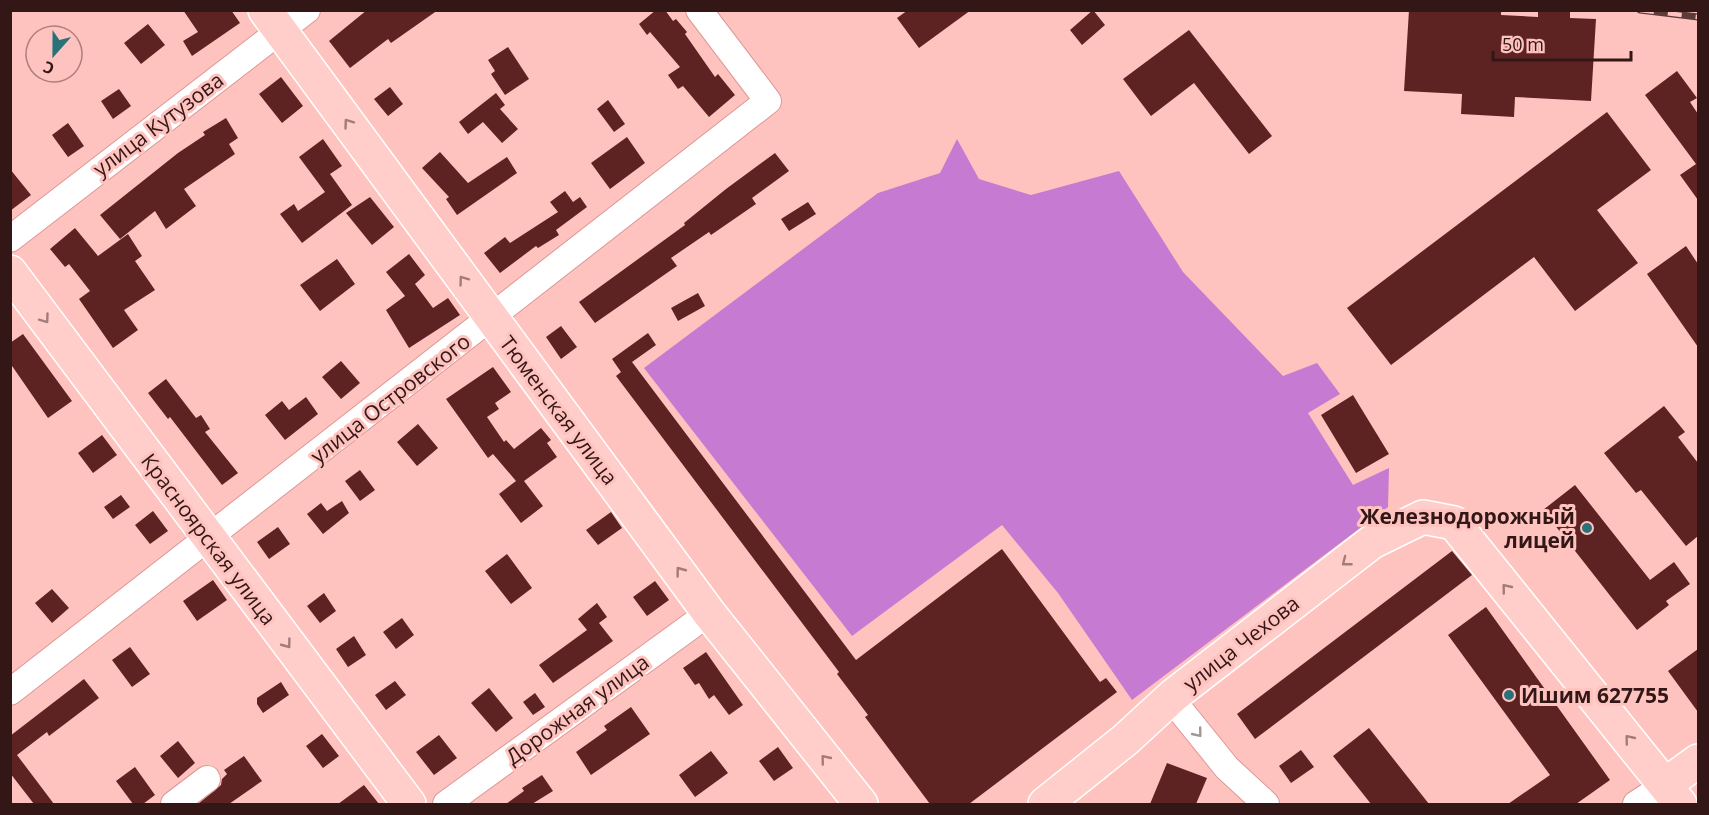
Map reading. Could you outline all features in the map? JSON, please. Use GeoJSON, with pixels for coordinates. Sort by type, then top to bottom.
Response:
{"type":"FeatureCollection","features":[{"type":"Feature","properties":{"kind":"main road","name":"Тюменская улица"},"geometry":{"type":"LineString","coordinates":[[273,21],[709,613],[861,804]]}},
{"type":"Feature","properties":{"kind":"main road","name":"Красноярская улица"},"geometry":{"type":"LineString","coordinates":[[10,272],[209,540],[410,804]]}},
{"type":"Feature","properties":{"kind":"main road","name":"улица Чехова"},"geometry":{"type":"LineString","coordinates":[[1045,804],[1125,740],[1174,695],[1372,542],[1423,517],[1454,523],[1673,795]]}},
{"type":"Feature","properties":{"kind":"main road"},"geometry":{"type":"LineString","coordinates":[[1673,795],[1698,761]]}},
{"type":"Feature","properties":{"kind":"street","name":"улица Кутузова"},"geometry":{"type":"LineString","coordinates":[[10,239],[273,21],[307,10]]}},
{"type":"Feature","properties":{"kind":"street","name":"улица Островского"},"geometry":{"type":"LineString","coordinates":[[10,692],[209,540],[768,101],[699,10]]}},
{"type":"Feature","properties":{"kind":"street","name":"Дорожная улица"},"geometry":{"type":"LineString","coordinates":[[446,804],[709,613]]}},
{"type":"Feature","properties":{"kind":"street"},"geometry":{"type":"LineString","coordinates":[[1174,695],[1177,706],[1227,768],[1266,804]]}},
{"type":"Feature","properties":{"kind":"street"},"geometry":{"type":"LineString","coordinates":[[174,804],[207,779]]}},
{"type":"Feature","properties":{"kind":"street"},"geometry":{"type":"LineString","coordinates":[[1636,804],[1673,795]]}},
{"type":"Feature","properties":{"kind":"shaded area"},"geometry":{"type":"Polygon","coordinates":[[[957,139],[979,179],[1031,195],[1119,171],[1183,272],[1283,376],[1317,363],[1340,394],[1308,413],[1353,485],[1389,468],[1388,507],[1132,700],[1058,593],[1002,525],[852,636],[644,368],[878,193],[940,173],[957,139]]]}},
{"type":"Feature","properties":{"kind":"building"},"geometry":{"type":"Polygon","coordinates":[[[183,10],[231,10],[240,23],[192,56],[183,41],[198,32],[183,10]]]}},
{"type":"Feature","properties":{"kind":"building"},"geometry":{"type":"Polygon","coordinates":[[[367,10],[438,10],[391,43],[388,39],[350,68],[329,41],[367,10]]]}},
{"type":"Feature","properties":{"kind":"building"},"geometry":{"type":"Polygon","coordinates":[[[656,10],[665,10],[673,21],[676,19],[687,32],[685,34],[715,77],[718,74],[735,95],[709,117],[683,86],[678,89],[668,75],[680,67],[650,32],[647,35],[639,24],[656,10]]]}},
{"type":"Feature","properties":{"kind":"building"},"geometry":{"type":"Polygon","coordinates":[[[908,10],[971,10],[919,48],[897,18],[908,10]]]}},
{"type":"Feature","properties":{"kind":"building"},"geometry":{"type":"Polygon","coordinates":[[[1093,10],[1105,25],[1082,45],[1070,30],[1093,10]]]}},
{"type":"Feature","properties":{"kind":"building"},"geometry":{"type":"Polygon","coordinates":[[[1409,10],[1501,10],[1501,15],[1538,17],[1538,10],[1570,10],[1570,18],[1596,19],[1591,101],[1515,97],[1514,117],[1461,114],[1462,94],[1404,91],[1409,10]]]}},
{"type":"Feature","properties":{"kind":"building"},"geometry":{"type":"Polygon","coordinates":[[[148,24],[165,45],[141,64],[124,43],[148,24]]]}},
{"type":"Feature","properties":{"kind":"building"},"geometry":{"type":"Polygon","coordinates":[[[1189,30],[1272,136],[1249,154],[1194,83],[1151,116],[1123,79],[1189,30]]]}},
{"type":"Feature","properties":{"kind":"building"},"geometry":{"type":"Polygon","coordinates":[[[508,47],[529,79],[505,95],[491,74],[495,71],[488,60],[508,47]]]}},
{"type":"Feature","properties":{"kind":"building"},"geometry":{"type":"Polygon","coordinates":[[[1677,71],[1697,98],[1690,102],[1698,114],[1698,200],[1680,175],[1696,164],[1645,95],[1677,71]]]}},
{"type":"Feature","properties":{"kind":"building"},"geometry":{"type":"Polygon","coordinates":[[[281,77],[303,106],[282,123],[259,94],[281,77]]]}},
{"type":"Feature","properties":{"kind":"building"},"geometry":{"type":"Polygon","coordinates":[[[390,87],[403,104],[388,116],[374,99],[390,87]]]}},
{"type":"Feature","properties":{"kind":"building"},"geometry":{"type":"Polygon","coordinates":[[[119,89],[131,106],[113,119],[101,101],[119,89]]]}},
{"type":"Feature","properties":{"kind":"building"},"geometry":{"type":"Polygon","coordinates":[[[496,93],[505,105],[500,109],[518,129],[502,143],[483,122],[468,134],[459,122],[496,93]]]}},
{"type":"Feature","properties":{"kind":"building"},"geometry":{"type":"Polygon","coordinates":[[[608,100],[625,124],[614,132],[597,109],[608,100]]]}},
{"type":"Feature","properties":{"kind":"building"},"geometry":{"type":"Polygon","coordinates":[[[1607,112],[1651,170],[1597,210],[1638,263],[1575,311],[1534,257],[1391,365],[1347,308],[1607,112]]]}},
{"type":"Feature","properties":{"kind":"building"},"geometry":{"type":"Polygon","coordinates":[[[226,118],[238,138],[229,144],[235,154],[184,189],[196,206],[166,229],[155,211],[120,239],[100,215],[178,153],[205,135],[203,132],[226,118]]]}},
{"type":"Feature","properties":{"kind":"building"},"geometry":{"type":"Polygon","coordinates":[[[68,123],[84,146],[68,157],[52,135],[68,123]]]}},
{"type":"Feature","properties":{"kind":"building"},"geometry":{"type":"Polygon","coordinates":[[[627,137],[645,163],[610,189],[591,163],[627,137]]]}},
{"type":"Feature","properties":{"kind":"building"},"geometry":{"type":"Polygon","coordinates":[[[323,139],[342,166],[330,174],[352,205],[302,243],[280,214],[294,204],[298,211],[325,192],[299,157],[323,139]]]}},
{"type":"Feature","properties":{"kind":"building"},"geometry":{"type":"Polygon","coordinates":[[[440,152],[468,183],[507,157],[517,173],[457,215],[446,199],[449,197],[422,168],[440,152]]]}},
{"type":"Feature","properties":{"kind":"building"},"geometry":{"type":"Polygon","coordinates":[[[775,153],[789,171],[752,198],[756,204],[711,235],[709,232],[671,258],[677,266],[595,323],[579,302],[685,225],[684,223],[726,189],[775,153]]]}},
{"type":"Feature","properties":{"kind":"building"},"geometry":{"type":"Polygon","coordinates":[[[10,169],[31,195],[10,211],[10,169]]]}},
{"type":"Feature","properties":{"kind":"building"},"geometry":{"type":"Polygon","coordinates":[[[565,191],[573,202],[580,197],[587,207],[556,230],[559,235],[538,248],[536,246],[500,273],[484,253],[505,237],[510,243],[558,212],[550,202],[565,191]]]}},
{"type":"Feature","properties":{"kind":"building"},"geometry":{"type":"Polygon","coordinates":[[[370,197],[394,227],[372,245],[346,213],[370,197]]]}},
{"type":"Feature","properties":{"kind":"building"},"geometry":{"type":"Polygon","coordinates":[[[808,202],[816,214],[789,231],[781,219],[808,202]]]}},
{"type":"Feature","properties":{"kind":"building"},"geometry":{"type":"Polygon","coordinates":[[[75,228],[98,256],[128,234],[142,256],[135,261],[155,290],[124,310],[138,330],[113,348],[79,299],[90,291],[69,264],[65,267],[50,249],[75,228]]]}},
{"type":"Feature","properties":{"kind":"building"},"geometry":{"type":"Polygon","coordinates":[[[1686,246],[1698,264],[1698,347],[1647,274],[1686,246]]]}},
{"type":"Feature","properties":{"kind":"building"},"geometry":{"type":"Polygon","coordinates":[[[409,254],[425,275],[415,284],[433,308],[448,298],[460,315],[409,348],[386,310],[405,296],[386,272],[409,254]]]}},
{"type":"Feature","properties":{"kind":"building"},"geometry":{"type":"Polygon","coordinates":[[[337,259],[355,284],[320,311],[300,285],[337,259]]]}},
{"type":"Feature","properties":{"kind":"building"},"geometry":{"type":"Polygon","coordinates":[[[698,293],[705,306],[678,321],[671,308],[698,293]]]}},
{"type":"Feature","properties":{"kind":"building"},"geometry":{"type":"Polygon","coordinates":[[[561,326],[577,347],[561,359],[546,337],[561,326]]]}},
{"type":"Feature","properties":{"kind":"building"},"geometry":{"type":"Polygon","coordinates":[[[648,333],[656,345],[632,362],[856,660],[1002,549],[1100,682],[1106,678],[1117,692],[969,804],[930,804],[865,717],[868,715],[837,674],[839,672],[616,376],[621,372],[612,359],[648,333]]]}},
{"type":"Feature","properties":{"kind":"building"},"geometry":{"type":"Polygon","coordinates":[[[23,334],[72,401],[48,418],[10,363],[10,343],[23,334]]]}},
{"type":"Feature","properties":{"kind":"building"},"geometry":{"type":"Polygon","coordinates":[[[341,361],[360,383],[341,399],[322,377],[341,361]]]}},
{"type":"Feature","properties":{"kind":"building"},"geometry":{"type":"Polygon","coordinates":[[[493,367],[511,392],[495,403],[499,409],[487,417],[504,442],[506,440],[514,449],[541,428],[551,440],[547,443],[557,457],[524,481],[543,506],[521,523],[499,494],[516,481],[493,454],[488,458],[446,399],[493,367]]]}},
{"type":"Feature","properties":{"kind":"building"},"geometry":{"type":"Polygon","coordinates":[[[166,379],[196,418],[201,415],[210,429],[205,432],[238,473],[222,485],[170,417],[168,419],[148,393],[166,379]]]}},
{"type":"Feature","properties":{"kind":"building"},"geometry":{"type":"Polygon","coordinates":[[[1353,395],[1389,454],[1356,473],[1321,415],[1353,395]]]}},
{"type":"Feature","properties":{"kind":"building"},"geometry":{"type":"Polygon","coordinates":[[[306,397],[318,414],[285,440],[265,415],[282,401],[289,410],[306,397]]]}},
{"type":"Feature","properties":{"kind":"building"},"geometry":{"type":"Polygon","coordinates":[[[1664,406],[1685,432],[1678,437],[1698,463],[1698,536],[1686,546],[1641,490],[1636,493],[1604,453],[1664,406]]]}},
{"type":"Feature","properties":{"kind":"building"},"geometry":{"type":"Polygon","coordinates":[[[418,424],[438,448],[417,466],[397,442],[418,424]]]}},
{"type":"Feature","properties":{"kind":"building"},"geometry":{"type":"Polygon","coordinates":[[[102,435],[117,455],[93,473],[78,453],[102,435]]]}},
{"type":"Feature","properties":{"kind":"building"},"geometry":{"type":"Polygon","coordinates":[[[360,470],[375,490],[360,501],[345,481],[360,470]]]}},
{"type":"Feature","properties":{"kind":"building"},"geometry":{"type":"Polygon","coordinates":[[[1575,485],[1650,580],[1674,562],[1690,584],[1666,601],[1669,605],[1637,630],[1543,510],[1575,485]]]}},
{"type":"Feature","properties":{"kind":"building"},"geometry":{"type":"Polygon","coordinates":[[[121,495],[130,507],[113,519],[104,507],[121,495]]]}},
{"type":"Feature","properties":{"kind":"building"},"geometry":{"type":"Polygon","coordinates":[[[342,501],[349,513],[323,534],[307,514],[321,503],[327,511],[342,501]]]}},
{"type":"Feature","properties":{"kind":"building"},"geometry":{"type":"Polygon","coordinates":[[[153,511],[168,531],[150,544],[135,525],[153,511]]]}},
{"type":"Feature","properties":{"kind":"building"},"geometry":{"type":"Polygon","coordinates":[[[611,512],[622,528],[598,545],[586,530],[611,512]]]}},
{"type":"Feature","properties":{"kind":"building"},"geometry":{"type":"Polygon","coordinates":[[[278,527],[290,544],[269,559],[257,542],[278,527]]]}},
{"type":"Feature","properties":{"kind":"building"},"geometry":{"type":"Polygon","coordinates":[[[1452,551],[1472,575],[1255,739],[1237,714],[1452,551]]]}},
{"type":"Feature","properties":{"kind":"building"},"geometry":{"type":"Polygon","coordinates":[[[507,554],[532,588],[511,604],[485,571],[507,554]]]}},
{"type":"Feature","properties":{"kind":"building"},"geometry":{"type":"Polygon","coordinates":[[[213,580],[227,600],[197,621],[183,601],[213,580]]]}},
{"type":"Feature","properties":{"kind":"building"},"geometry":{"type":"Polygon","coordinates":[[[655,581],[669,600],[647,616],[633,597],[655,581]]]}},
{"type":"Feature","properties":{"kind":"building"},"geometry":{"type":"Polygon","coordinates":[[[52,589],[69,608],[52,623],[35,603],[52,589]]]}},
{"type":"Feature","properties":{"kind":"building"},"geometry":{"type":"Polygon","coordinates":[[[324,593],[336,611],[320,623],[307,606],[324,593]]]}},
{"type":"Feature","properties":{"kind":"building"},"geometry":{"type":"Polygon","coordinates":[[[597,603],[607,617],[599,623],[613,641],[553,683],[539,665],[587,630],[578,619],[597,603]]]}},
{"type":"Feature","properties":{"kind":"building"},"geometry":{"type":"Polygon","coordinates":[[[1486,607],[1610,780],[1576,804],[1508,804],[1550,775],[1448,635],[1486,607]]]}},
{"type":"Feature","properties":{"kind":"building"},"geometry":{"type":"Polygon","coordinates":[[[402,618],[414,635],[396,649],[383,632],[402,618]]]}},
{"type":"Feature","properties":{"kind":"building"},"geometry":{"type":"Polygon","coordinates":[[[354,636],[366,655],[348,667],[336,649],[354,636]]]}},
{"type":"Feature","properties":{"kind":"building"},"geometry":{"type":"Polygon","coordinates":[[[130,647],[150,674],[132,687],[112,660],[130,647]]]}},
{"type":"Feature","properties":{"kind":"building"},"geometry":{"type":"Polygon","coordinates":[[[1698,649],[1698,712],[1668,671],[1698,649]]]}},
{"type":"Feature","properties":{"kind":"building"},"geometry":{"type":"Polygon","coordinates":[[[706,652],[743,705],[729,715],[714,695],[709,699],[699,683],[695,685],[683,668],[706,652]]]}},
{"type":"Feature","properties":{"kind":"building"},"geometry":{"type":"Polygon","coordinates":[[[84,679],[99,698],[49,736],[47,732],[17,755],[54,804],[34,804],[10,773],[10,736],[84,679]]]}},
{"type":"Feature","properties":{"kind":"building"},"geometry":{"type":"Polygon","coordinates":[[[395,681],[406,695],[386,710],[375,695],[395,681]]]}},
{"type":"Feature","properties":{"kind":"building"},"geometry":{"type":"Polygon","coordinates":[[[281,682],[289,695],[263,713],[257,704],[257,698],[281,682]]]}},
{"type":"Feature","properties":{"kind":"building"},"geometry":{"type":"Polygon","coordinates":[[[489,688],[513,718],[496,732],[471,703],[489,688]]]}},
{"type":"Feature","properties":{"kind":"building"},"geometry":{"type":"Polygon","coordinates":[[[535,693],[545,707],[533,715],[523,702],[535,693]]]}},
{"type":"Feature","properties":{"kind":"building"},"geometry":{"type":"Polygon","coordinates":[[[631,707],[650,734],[591,775],[576,752],[607,730],[604,726],[631,707]]]}},
{"type":"Feature","properties":{"kind":"building"},"geometry":{"type":"Polygon","coordinates":[[[1369,728],[1429,804],[1371,804],[1333,756],[1369,728]]]}},
{"type":"Feature","properties":{"kind":"building"},"geometry":{"type":"Polygon","coordinates":[[[322,734],[339,756],[323,768],[306,746],[322,734]]]}},
{"type":"Feature","properties":{"kind":"building"},"geometry":{"type":"Polygon","coordinates":[[[439,735],[457,758],[434,775],[416,752],[439,735]]]}},
{"type":"Feature","properties":{"kind":"building"},"geometry":{"type":"Polygon","coordinates":[[[178,741],[195,763],[178,778],[160,756],[178,741]]]}},
{"type":"Feature","properties":{"kind":"building"},"geometry":{"type":"Polygon","coordinates":[[[778,747],[793,768],[774,781],[759,761],[778,747]]]}},
{"type":"Feature","properties":{"kind":"building"},"geometry":{"type":"Polygon","coordinates":[[[1301,750],[1314,767],[1291,783],[1279,766],[1301,750]]]}},
{"type":"Feature","properties":{"kind":"building"},"geometry":{"type":"Polygon","coordinates":[[[711,751],[728,773],[695,797],[679,775],[711,751]]]}},
{"type":"Feature","properties":{"kind":"building"},"geometry":{"type":"Polygon","coordinates":[[[244,756],[262,781],[229,804],[198,804],[221,785],[222,779],[227,774],[224,770],[244,756]]]}},
{"type":"Feature","properties":{"kind":"building"},"geometry":{"type":"Polygon","coordinates":[[[1167,763],[1207,778],[1196,804],[1150,804],[1167,763]]]}},
{"type":"Feature","properties":{"kind":"building"},"geometry":{"type":"Polygon","coordinates":[[[135,767],[155,795],[143,804],[133,804],[116,781],[135,767]]]}},
{"type":"Feature","properties":{"kind":"building"},"geometry":{"type":"Polygon","coordinates":[[[542,775],[553,791],[532,804],[506,804],[524,791],[522,788],[542,775]]]}},
{"type":"Feature","properties":{"kind":"building"},"geometry":{"type":"Polygon","coordinates":[[[364,785],[379,804],[338,804],[364,785]]]}},
{"type":"Feature","properties":{"kind":"railway"},"geometry":{"type":"LineString","coordinates":[[1640,10],[1698,17]]}},
{"type":"Feature","properties":{"kind":"place","name":"Железнодорожный лицей"},"geometry":{"type":"Point","coordinates":[1587,528]}},
{"type":"Feature","properties":{"kind":"place","name":"Ишим 627755"},"geometry":{"type":"Point","coordinates":[1509,695]}}]}
